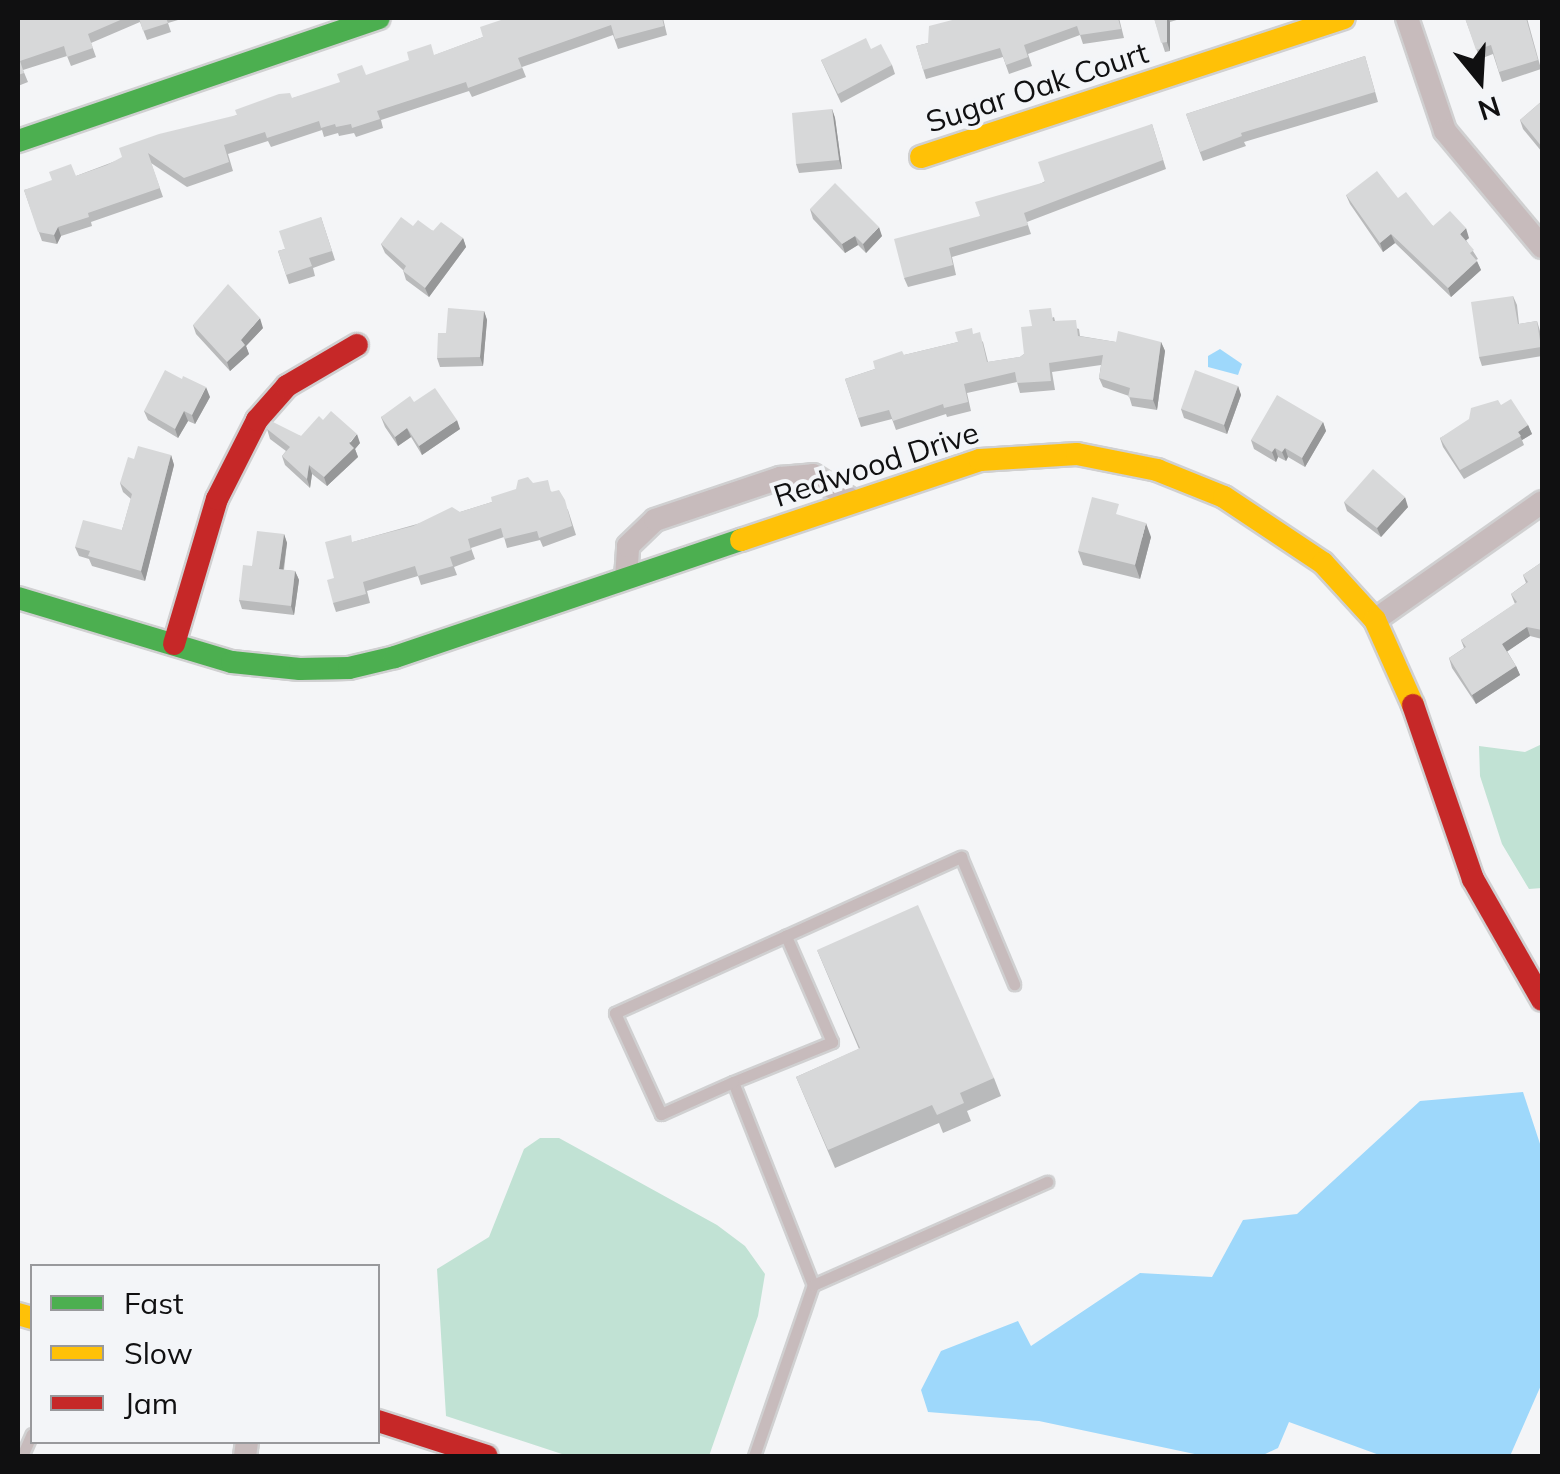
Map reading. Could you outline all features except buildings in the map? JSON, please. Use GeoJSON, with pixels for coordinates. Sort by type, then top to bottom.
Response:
{"type":"FeatureCollection","features":[{"type":"Feature","properties":{"kind":"street"},"geometry":{"type":"LineString","coordinates":[[18,140],[379,18]]}},
{"type":"Feature","properties":{"kind":"street","name":"Sugar Oak Court"},"geometry":{"type":"LineString","coordinates":[[920,157],[1344,18]]}},
{"type":"Feature","properties":{"kind":"street"},"geometry":{"type":"LineString","coordinates":[[1407,18],[1445,132],[1542,247]]}},
{"type":"Feature","properties":{"kind":"street"},"geometry":{"type":"LineString","coordinates":[[174,644],[217,499],[257,420],[288,386],[357,345]]}},
{"type":"Feature","properties":{"kind":"street","name":"Redwood Drive"},"geometry":{"type":"LineString","coordinates":[[18,598],[264,667],[348,668],[395,657],[853,500],[1001,456],[1077,454],[1116,460],[1191,481],[1260,518],[1323,562],[1375,620],[1412,698],[1474,879],[1542,1000]]}},
{"type":"Feature","properties":{"kind":"street"},"geometry":{"type":"LineString","coordinates":[[626,578],[628,546],[655,520],[780,478],[813,476],[853,500]]}},
{"type":"Feature","properties":{"kind":"street"},"geometry":{"type":"LineString","coordinates":[[1375,620],[1542,502]]}},
{"type":"Feature","properties":{"kind":"street"},"geometry":{"type":"LineString","coordinates":[[380,1422],[422,1446],[486,1456]]}},
{"type":"Feature","properties":{"kind":"lane"},"geometry":{"type":"LineString","coordinates":[[786,936],[832,1042],[661,1114],[615,1013],[961,857],[1014,984]]}},
{"type":"Feature","properties":{"kind":"lane"},"geometry":{"type":"LineString","coordinates":[[733,1082],[814,1285],[754,1456]]}},
{"type":"Feature","properties":{"kind":"lane"},"geometry":{"type":"LineString","coordinates":[[814,1285],[1047,1182]]}},
{"type":"Feature","properties":{"kind":"green space"},"geometry":{"type":"Polygon","coordinates":[[[1542,744],[1542,888],[1529,889],[1502,844],[1480,776],[1479,746],[1525,752],[1542,744]]]}},
{"type":"Feature","properties":{"kind":"green space"},"geometry":{"type":"Polygon","coordinates":[[[540,1138],[559,1138],[717,1225],[745,1246],[765,1274],[758,1316],[709,1456],[568,1456],[446,1416],[437,1269],[489,1237],[524,1149],[540,1138]]]}},
{"type":"Feature","properties":{"kind":"water"},"geometry":{"type":"Polygon","coordinates":[[[1220,349],[1242,364],[1238,375],[1208,367],[1208,356],[1220,349]]]}},
{"type":"Feature","properties":{"kind":"water"},"geometry":{"type":"Polygon","coordinates":[[[1523,1092],[1542,1150],[1542,1383],[1510,1456],[1382,1456],[1289,1422],[1278,1448],[1261,1456],[1204,1456],[1039,1421],[928,1412],[921,1390],[941,1351],[1018,1321],[1031,1346],[1140,1273],[1212,1277],[1243,1220],[1297,1214],[1420,1101],[1523,1092]]]}},
{"type":"Feature","properties":{"kind":"traffic: fast"},"geometry":{"type":"LineString","coordinates":[[18,141],[379,18]]}},
{"type":"Feature","properties":{"kind":"traffic: fast"},"geometry":{"type":"LineString","coordinates":[[18,598],[232,662],[300,669],[349,668],[395,657],[741,540]]}},
{"type":"Feature","properties":{"kind":"traffic: slow"},"geometry":{"type":"LineString","coordinates":[[921,157],[1344,18]]}},
{"type":"Feature","properties":{"kind":"traffic: slow"},"geometry":{"type":"LineString","coordinates":[[741,540],[980,460],[1077,454],[1157,470],[1224,497],[1323,563],[1375,620],[1413,705]]}},
{"type":"Feature","properties":{"kind":"traffic: slow"},"geometry":{"type":"LineString","coordinates":[[18,1314],[30,1317]]}},
{"type":"Feature","properties":{"kind":"traffic: jam"},"geometry":{"type":"LineString","coordinates":[[174,644],[217,499],[257,420],[287,386],[357,345]]}},
{"type":"Feature","properties":{"kind":"traffic: jam"},"geometry":{"type":"LineString","coordinates":[[1413,705],[1473,879],[1542,1000]]}},
{"type":"Feature","properties":{"kind":"traffic: jam"},"geometry":{"type":"LineString","coordinates":[[380,1422],[487,1456]]}}]}
